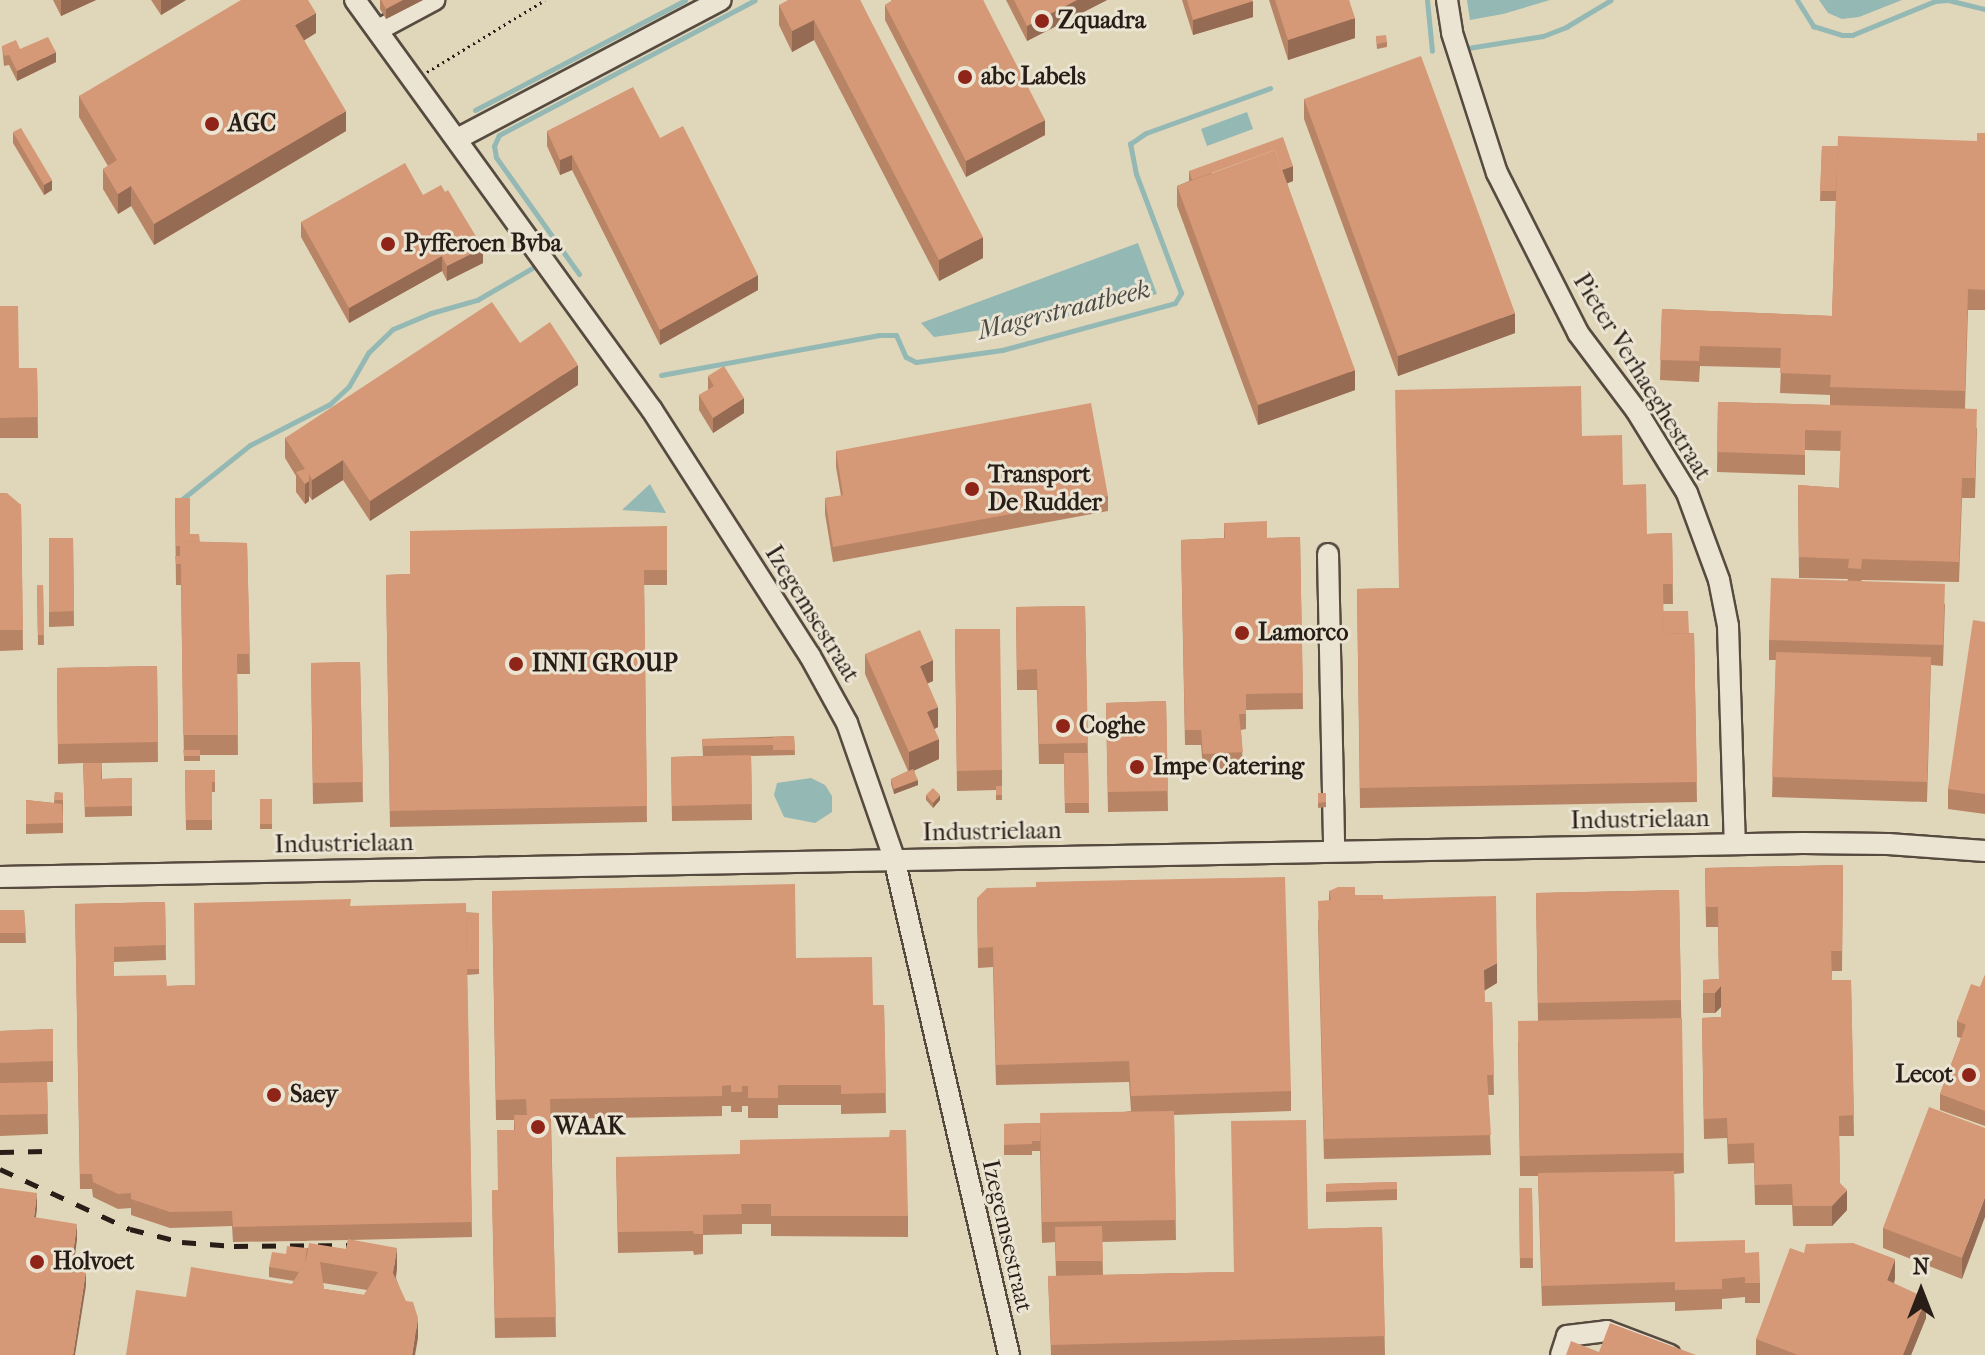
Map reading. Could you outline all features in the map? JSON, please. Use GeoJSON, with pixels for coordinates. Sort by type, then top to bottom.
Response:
{"type":"FeatureCollection","features":[{"type":"Feature","properties":{"kind":"street","name":"Izegemsestraat"},"geometry":{"type":"LineString","coordinates":[[355,0],[652,410],[810,656],[847,723],[894,858],[1009,1355]]}},
{"type":"Feature","properties":{"kind":"street"},"geometry":{"type":"LineString","coordinates":[[378,30],[434,0]]}},
{"type":"Feature","properties":{"kind":"street"},"geometry":{"type":"LineString","coordinates":[[457,139],[721,0]]}},
{"type":"Feature","properties":{"kind":"street","name":"Pieter Verhaeghestraat"},"geometry":{"type":"LineString","coordinates":[[1447,0],[1452,33],[1497,173],[1578,333],[1636,410],[1687,493],[1719,580],[1728,626],[1735,844]]}},
{"type":"Feature","properties":{"kind":"street"},"geometry":{"type":"LineString","coordinates":[[1328,554],[1334,851]]}},
{"type":"Feature","properties":{"kind":"street","name":"Industrielaan"},"geometry":{"type":"LineString","coordinates":[[0,877],[1735,844],[1888,844],[1985,851]]}},
{"type":"Feature","properties":{"kind":"street"},"geometry":{"type":"LineString","coordinates":[[1561,1355],[1567,1336],[1607,1331],[1670,1355]]}},
{"type":"Feature","properties":{"kind":"path"},"geometry":{"type":"LineString","coordinates":[[414,81],[465,46],[545,0]]}},
{"type":"Feature","properties":{"kind":"water"},"geometry":{"type":"Polygon","coordinates":[[[1467,0],[1550,0],[1470,20],[1467,0]]]}},
{"type":"Feature","properties":{"kind":"water"},"geometry":{"type":"Polygon","coordinates":[[[1819,0],[1902,0],[1859,17],[1842,19],[1828,13],[1819,0]]]}},
{"type":"Feature","properties":{"kind":"water"},"geometry":{"type":"Polygon","coordinates":[[[1247,112],[1253,129],[1207,146],[1201,129],[1247,112]]]}},
{"type":"Feature","properties":{"kind":"water"},"geometry":{"type":"Polygon","coordinates":[[[1138,243],[1157,294],[1057,319],[934,337],[921,323],[1138,243]]]}},
{"type":"Feature","properties":{"kind":"water"},"geometry":{"type":"Polygon","coordinates":[[[650,484],[666,513],[622,510],[650,484]]]}},
{"type":"Feature","properties":{"kind":"water"},"geometry":{"type":"Polygon","coordinates":[[[811,778],[825,785],[832,796],[832,812],[815,823],[784,817],[774,795],[777,783],[811,778]]]}},
{"type":"Feature","properties":{"kind":"building","name":"AGC"},"geometry":{"type":"Polygon","coordinates":[[[241,0],[308,0],[316,13],[295,25],[346,111],[154,224],[131,186],[118,194],[103,169],[117,160],[79,96],[241,0]]]}},
{"type":"Feature","properties":{"kind":"building"},"geometry":{"type":"Polygon","coordinates":[[[381,0],[403,0],[386,9],[381,0]]]}},
{"type":"Feature","properties":{"kind":"building"},"geometry":{"type":"Polygon","coordinates":[[[788,0],[860,0],[983,237],[939,260],[814,20],[792,31],[779,5],[788,0]]]}},
{"type":"Feature","properties":{"kind":"building","name":"abc Labels"},"geometry":{"type":"Polygon","coordinates":[[[893,0],[983,0],[1045,120],[966,161],[885,5],[893,0]]]}},
{"type":"Feature","properties":{"kind":"building"},"geometry":{"type":"Polygon","coordinates":[[[1014,0],[1077,0],[1027,26],[1014,0]]]}},
{"type":"Feature","properties":{"kind":"building"},"geometry":{"type":"Polygon","coordinates":[[[1187,0],[1252,0],[1253,1],[1193,20],[1187,0]]]}},
{"type":"Feature","properties":{"kind":"building"},"geometry":{"type":"Polygon","coordinates":[[[1275,0],[1349,0],[1355,18],[1288,40],[1275,0]]]}},
{"type":"Feature","properties":{"kind":"building"},"geometry":{"type":"Polygon","coordinates":[[[1386,35],[1387,42],[1377,44],[1376,36],[1386,35]]]}},
{"type":"Feature","properties":{"kind":"building"},"geometry":{"type":"Polygon","coordinates":[[[48,37],[56,52],[17,71],[9,55],[4,56],[2,46],[16,40],[20,49],[48,37]]]}},
{"type":"Feature","properties":{"kind":"building"},"geometry":{"type":"Polygon","coordinates":[[[1421,56],[1515,313],[1398,356],[1304,99],[1421,56]]]}},
{"type":"Feature","properties":{"kind":"building"},"geometry":{"type":"Polygon","coordinates":[[[633,87],[660,138],[683,126],[758,275],[660,330],[572,155],[560,160],[547,131],[633,87]]]}},
{"type":"Feature","properties":{"kind":"building"},"geometry":{"type":"Polygon","coordinates":[[[21,128],[52,180],[44,185],[13,132],[21,128]]]}},
{"type":"Feature","properties":{"kind":"building"},"geometry":{"type":"Polygon","coordinates":[[[1977,133],[1985,133],[1985,290],[1968,289],[1965,391],[1830,387],[1831,375],[1780,373],[1781,348],[1700,346],[1699,361],[1660,360],[1662,309],[1832,316],[1838,136],[1977,141],[1977,133]]]}},
{"type":"Feature","properties":{"kind":"building"},"geometry":{"type":"Polygon","coordinates":[[[1283,137],[1293,166],[1282,170],[1275,150],[1192,180],[1189,171],[1283,137]]]}},
{"type":"Feature","properties":{"kind":"building"},"geometry":{"type":"Polygon","coordinates":[[[1822,146],[1838,146],[1836,191],[1820,191],[1822,146]]]}},
{"type":"Feature","properties":{"kind":"building"},"geometry":{"type":"Polygon","coordinates":[[[1275,150],[1355,370],[1258,405],[1177,186],[1275,150]]]}},
{"type":"Feature","properties":{"kind":"building","name":"Pyfferoen Bvba"},"geometry":{"type":"Polygon","coordinates":[[[405,163],[423,195],[441,185],[445,192],[448,190],[483,248],[447,266],[442,256],[349,308],[301,222],[405,163]]]}},
{"type":"Feature","properties":{"kind":"building"},"geometry":{"type":"Polygon","coordinates":[[[492,302],[520,343],[550,322],[578,365],[370,501],[343,460],[312,480],[309,474],[309,481],[305,484],[296,472],[305,469],[285,438],[492,302]]]}},
{"type":"Feature","properties":{"kind":"building"},"geometry":{"type":"Polygon","coordinates":[[[0,306],[18,306],[19,368],[37,368],[38,417],[0,418],[0,306]]]}},
{"type":"Feature","properties":{"kind":"building"},"geometry":{"type":"Polygon","coordinates":[[[724,366],[744,398],[713,418],[699,395],[714,386],[708,376],[724,366]]]}},
{"type":"Feature","properties":{"kind":"building"},"geometry":{"type":"Polygon","coordinates":[[[1581,386],[1582,436],[1622,435],[1623,485],[1646,484],[1647,534],[1672,533],[1673,584],[1663,584],[1664,634],[1694,633],[1697,782],[1360,788],[1357,589],[1399,588],[1395,390],[1581,386]]]}},
{"type":"Feature","properties":{"kind":"building"},"geometry":{"type":"Polygon","coordinates":[[[1718,402],[1977,409],[1975,478],[1962,478],[1959,562],[1862,559],[1861,569],[1848,568],[1849,559],[1799,557],[1798,485],[1839,488],[1841,431],[1805,430],[1805,455],[1717,452],[1718,402]]]}},
{"type":"Feature","properties":{"kind":"building","name":"Transport De Rudder"},"geometry":{"type":"Polygon","coordinates":[[[1091,403],[1108,496],[833,547],[825,498],[843,495],[836,451],[1091,403]]]}},
{"type":"Feature","properties":{"kind":"building"},"geometry":{"type":"Polygon","coordinates":[[[0,493],[7,493],[21,505],[23,630],[0,630],[0,493]]]}},
{"type":"Feature","properties":{"kind":"building"},"geometry":{"type":"Polygon","coordinates":[[[175,498],[190,498],[190,534],[199,534],[200,542],[180,541],[180,546],[176,546],[175,498]]]}},
{"type":"Feature","properties":{"kind":"building","name":"Lamorco"},"geometry":{"type":"Polygon","coordinates":[[[1267,521],[1267,538],[1300,537],[1303,693],[1246,694],[1246,714],[1239,714],[1243,752],[1203,754],[1201,730],[1185,730],[1181,540],[1225,538],[1224,523],[1267,521]]]}},
{"type":"Feature","properties":{"kind":"building","name":"INNI GROUP"},"geometry":{"type":"Polygon","coordinates":[[[667,526],[667,570],[644,570],[647,806],[390,811],[386,575],[410,574],[410,531],[667,526]]]}},
{"type":"Feature","properties":{"kind":"building"},"geometry":{"type":"Polygon","coordinates":[[[49,538],[73,538],[74,611],[49,612],[49,538]]]}},
{"type":"Feature","properties":{"kind":"building"},"geometry":{"type":"Polygon","coordinates":[[[180,541],[247,543],[250,654],[237,654],[238,735],[183,735],[181,564],[176,564],[175,556],[180,556],[180,541]]]}},
{"type":"Feature","properties":{"kind":"building"},"geometry":{"type":"Polygon","coordinates":[[[1771,578],[1945,584],[1943,645],[1769,640],[1771,578]]]}},
{"type":"Feature","properties":{"kind":"building"},"geometry":{"type":"Polygon","coordinates":[[[37,585],[43,585],[44,635],[38,635],[37,585]]]}},
{"type":"Feature","properties":{"kind":"building","name":"Coghe"},"geometry":{"type":"Polygon","coordinates":[[[1085,606],[1088,743],[1039,744],[1037,669],[1017,670],[1016,607],[1085,606]]]}},
{"type":"Feature","properties":{"kind":"building"},"geometry":{"type":"Polygon","coordinates":[[[1663,611],[1688,611],[1689,633],[1664,634],[1663,611]]]}},
{"type":"Feature","properties":{"kind":"building"},"geometry":{"type":"Polygon","coordinates":[[[1973,620],[1985,622],[1985,794],[1948,789],[1973,620]]]}},
{"type":"Feature","properties":{"kind":"building"},"geometry":{"type":"Polygon","coordinates":[[[955,629],[1000,629],[1002,770],[957,771],[955,629]]]}},
{"type":"Feature","properties":{"kind":"building"},"geometry":{"type":"Polygon","coordinates":[[[920,630],[933,660],[920,666],[938,707],[927,712],[939,739],[909,752],[865,654],[920,630]]]}},
{"type":"Feature","properties":{"kind":"building"},"geometry":{"type":"Polygon","coordinates":[[[1776,652],[1931,657],[1927,782],[1772,777],[1776,652]]]}},
{"type":"Feature","properties":{"kind":"building"},"geometry":{"type":"Polygon","coordinates":[[[360,662],[363,782],[313,783],[311,663],[360,662]]]}},
{"type":"Feature","properties":{"kind":"building"},"geometry":{"type":"Polygon","coordinates":[[[157,666],[158,742],[58,744],[57,668],[157,666]]]}},
{"type":"Feature","properties":{"kind":"building","name":"Impe Catering"},"geometry":{"type":"Polygon","coordinates":[[[1166,701],[1168,791],[1108,792],[1106,703],[1166,701]]]}},
{"type":"Feature","properties":{"kind":"building"},"geometry":{"type":"Polygon","coordinates":[[[794,736],[795,750],[773,750],[773,737],[794,736]]]}},
{"type":"Feature","properties":{"kind":"building"},"geometry":{"type":"Polygon","coordinates":[[[773,738],[773,745],[703,746],[702,739],[773,738]]]}},
{"type":"Feature","properties":{"kind":"building"},"geometry":{"type":"Polygon","coordinates":[[[183,750],[200,750],[200,756],[184,756],[183,750]]]}},
{"type":"Feature","properties":{"kind":"building"},"geometry":{"type":"Polygon","coordinates":[[[1064,753],[1088,753],[1089,803],[1065,803],[1064,753]]]}},
{"type":"Feature","properties":{"kind":"building"},"geometry":{"type":"Polygon","coordinates":[[[751,755],[752,804],[672,806],[671,757],[751,755]]]}},
{"type":"Feature","properties":{"kind":"building"},"geometry":{"type":"Polygon","coordinates":[[[83,763],[102,763],[101,779],[132,778],[132,806],[85,807],[83,763]]]}},
{"type":"Feature","properties":{"kind":"building"},"geometry":{"type":"Polygon","coordinates":[[[913,769],[918,780],[894,789],[891,779],[913,769]]]}},
{"type":"Feature","properties":{"kind":"building"},"geometry":{"type":"Polygon","coordinates":[[[185,770],[215,770],[212,820],[186,820],[185,770]]]}},
{"type":"Feature","properties":{"kind":"building"},"geometry":{"type":"Polygon","coordinates":[[[996,786],[1002,786],[1002,795],[996,795],[996,786]]]}},
{"type":"Feature","properties":{"kind":"building"},"geometry":{"type":"Polygon","coordinates":[[[933,788],[940,795],[933,803],[926,795],[933,788]]]}},
{"type":"Feature","properties":{"kind":"building"},"geometry":{"type":"Polygon","coordinates":[[[55,792],[63,793],[63,800],[54,800],[55,792]]]}},
{"type":"Feature","properties":{"kind":"building"},"geometry":{"type":"Polygon","coordinates":[[[1318,793],[1326,793],[1326,802],[1318,803],[1318,793]]]}},
{"type":"Feature","properties":{"kind":"building"},"geometry":{"type":"Polygon","coordinates":[[[260,799],[272,799],[272,824],[260,824],[260,799]]]}},
{"type":"Feature","properties":{"kind":"building"},"geometry":{"type":"Polygon","coordinates":[[[26,800],[62,804],[63,823],[26,824],[26,800]]]}},
{"type":"Feature","properties":{"kind":"building"},"geometry":{"type":"Polygon","coordinates":[[[1843,865],[1842,951],[1831,951],[1832,980],[1851,980],[1854,1115],[1839,1116],[1840,1183],[1847,1190],[1832,1206],[1793,1206],[1792,1184],[1755,1185],[1754,1143],[1728,1144],[1727,1118],[1704,1119],[1702,1018],[1721,1017],[1721,986],[1715,993],[1703,993],[1703,980],[1719,979],[1718,907],[1706,907],[1705,868],[1843,865]]]}},
{"type":"Feature","properties":{"kind":"building"},"geometry":{"type":"Polygon","coordinates":[[[1285,877],[1291,1091],[1131,1096],[1129,1061],[996,1065],[993,947],[978,948],[977,898],[987,888],[1036,887],[1036,882],[1285,877]]]}},
{"type":"Feature","properties":{"kind":"building","name":"WAAK"},"geometry":{"type":"Polygon","coordinates":[[[795,884],[796,958],[872,957],[873,1005],[884,1005],[886,1093],[841,1094],[841,1085],[778,1085],[778,1098],[748,1098],[748,1086],[742,1086],[742,1092],[731,1092],[731,1085],[722,1086],[722,1096],[550,1099],[556,1317],[495,1318],[492,1190],[498,1190],[497,1130],[515,1130],[514,1115],[527,1115],[526,1099],[496,1100],[492,891],[795,884]]]}},
{"type":"Feature","properties":{"kind":"building"},"geometry":{"type":"Polygon","coordinates":[[[1338,887],[1355,887],[1355,900],[1496,896],[1497,963],[1484,970],[1485,1002],[1492,1002],[1494,1075],[1487,1075],[1491,1135],[1324,1139],[1318,901],[1331,900],[1329,891],[1338,887]]]}},
{"type":"Feature","properties":{"kind":"building"},"geometry":{"type":"Polygon","coordinates":[[[1679,890],[1681,1000],[1538,1003],[1536,893],[1679,890]]]}},
{"type":"Feature","properties":{"kind":"building"},"geometry":{"type":"Polygon","coordinates":[[[1355,895],[1383,895],[1383,899],[1355,900],[1355,895]]]}},
{"type":"Feature","properties":{"kind":"building","name":"Saey"},"geometry":{"type":"Polygon","coordinates":[[[351,899],[350,906],[466,903],[472,1222],[233,1227],[232,1211],[170,1212],[131,1199],[131,1193],[118,1194],[93,1182],[92,1174],[80,1174],[75,904],[165,902],[166,945],[114,947],[114,976],[166,975],[167,986],[195,985],[194,903],[351,899]]]}},
{"type":"Feature","properties":{"kind":"building"},"geometry":{"type":"Polygon","coordinates":[[[0,910],[24,910],[26,933],[0,933],[0,910]]]}},
{"type":"Feature","properties":{"kind":"building"},"geometry":{"type":"Polygon","coordinates":[[[466,913],[479,913],[479,969],[467,969],[466,913]]]}},
{"type":"Feature","properties":{"kind":"building","name":"Lecot"},"geometry":{"type":"Polygon","coordinates":[[[1985,975],[1985,1111],[1940,1094],[1966,1025],[1957,1021],[1971,984],[1980,987],[1985,975]]]}},
{"type":"Feature","properties":{"kind":"building"},"geometry":{"type":"Polygon","coordinates":[[[1682,1018],[1684,1153],[1520,1156],[1518,1021],[1682,1018]]]}},
{"type":"Feature","properties":{"kind":"building"},"geometry":{"type":"Polygon","coordinates":[[[53,1029],[53,1061],[0,1063],[0,1031],[53,1029]]]}},
{"type":"Feature","properties":{"kind":"building"},"geometry":{"type":"Polygon","coordinates":[[[47,1082],[48,1114],[0,1115],[0,1083],[47,1082]]]}},
{"type":"Feature","properties":{"kind":"building"},"geometry":{"type":"Polygon","coordinates":[[[1929,1107],[1985,1128],[1985,1197],[1962,1258],[1883,1228],[1929,1107]]]}},
{"type":"Feature","properties":{"kind":"building"},"geometry":{"type":"Polygon","coordinates":[[[1174,1111],[1176,1220],[1042,1222],[1040,1113],[1174,1111]]]}},
{"type":"Feature","properties":{"kind":"building"},"geometry":{"type":"Polygon","coordinates":[[[1306,1120],[1308,1229],[1382,1227],[1385,1336],[1051,1345],[1048,1276],[1234,1272],[1231,1121],[1306,1120]]]}},
{"type":"Feature","properties":{"kind":"building"},"geometry":{"type":"Polygon","coordinates":[[[1040,1123],[1040,1141],[1004,1145],[1004,1124],[1040,1123]]]}},
{"type":"Feature","properties":{"kind":"building"},"geometry":{"type":"Polygon","coordinates":[[[890,1130],[906,1130],[908,1216],[771,1216],[771,1204],[741,1204],[742,1214],[703,1215],[703,1234],[694,1234],[693,1231],[618,1232],[616,1157],[740,1154],[740,1140],[889,1137],[890,1130]]]}},
{"type":"Feature","properties":{"kind":"building"},"geometry":{"type":"Polygon","coordinates":[[[1674,1171],[1675,1242],[1745,1240],[1745,1253],[1759,1252],[1760,1283],[1745,1283],[1745,1277],[1722,1279],[1722,1289],[1675,1290],[1675,1282],[1542,1286],[1538,1173],[1674,1171]]]}},
{"type":"Feature","properties":{"kind":"building"},"geometry":{"type":"Polygon","coordinates":[[[1397,1182],[1397,1189],[1326,1192],[1326,1184],[1397,1182]]]}},
{"type":"Feature","properties":{"kind":"building","name":"Holvoet"},"geometry":{"type":"Polygon","coordinates":[[[0,1188],[37,1193],[34,1217],[77,1224],[71,1268],[86,1271],[73,1355],[0,1355],[0,1188]]]}},
{"type":"Feature","properties":{"kind":"building"},"geometry":{"type":"Polygon","coordinates":[[[1519,1188],[1532,1188],[1533,1258],[1520,1258],[1519,1188]]]}},
{"type":"Feature","properties":{"kind":"building"},"geometry":{"type":"Polygon","coordinates":[[[1102,1226],[1103,1261],[1056,1261],[1055,1227],[1102,1226]]]}},
{"type":"Feature","properties":{"kind":"building"},"geometry":{"type":"Polygon","coordinates":[[[348,1239],[397,1248],[393,1273],[406,1301],[413,1302],[418,1318],[412,1355],[126,1355],[136,1290],[186,1297],[191,1267],[292,1284],[306,1260],[309,1243],[346,1249],[348,1239]],[[320,1262],[324,1289],[364,1295],[378,1272],[320,1262]]]}},
{"type":"Feature","properties":{"kind":"building"},"geometry":{"type":"Polygon","coordinates":[[[1853,1243],[1895,1259],[1887,1280],[1926,1298],[1903,1355],[1798,1355],[1756,1339],[1790,1248],[1804,1253],[1806,1244],[1853,1243]]]}},
{"type":"Feature","properties":{"kind":"building"},"geometry":{"type":"Polygon","coordinates":[[[287,1246],[307,1248],[305,1262],[299,1272],[269,1267],[272,1252],[286,1254],[287,1246]]]}},
{"type":"Feature","properties":{"kind":"building"},"geometry":{"type":"Polygon","coordinates":[[[1610,1323],[1696,1355],[1566,1355],[1571,1341],[1599,1352],[1610,1323]]]}},
{"type":"Feature","properties":{"kind":"waterway"},"geometry":{"type":"LineString","coordinates":[[475,110],[685,0]]}},
{"type":"Feature","properties":{"kind":"waterway"},"geometry":{"type":"LineString","coordinates":[[579,274],[496,157],[494,146],[499,135],[755,0]]}},
{"type":"Feature","properties":{"kind":"waterway"},"geometry":{"type":"LineString","coordinates":[[1427,0],[1432,51]]}},
{"type":"Feature","properties":{"kind":"waterway"},"geometry":{"type":"LineString","coordinates":[[1468,48],[1543,36],[1566,27],[1611,0]]}},
{"type":"Feature","properties":{"kind":"waterway"},"geometry":{"type":"LineString","coordinates":[[1797,0],[1813,26],[1842,35],[1852,35],[1935,1],[1948,0]]}},
{"type":"Feature","properties":{"kind":"waterway"},"geometry":{"type":"LineString","coordinates":[[1948,0],[1985,9]]}},
{"type":"Feature","properties":{"kind":"waterway","name":"Magerstraatbeek"},"geometry":{"type":"LineString","coordinates":[[661,375],[879,335],[896,335],[906,357],[916,362],[1002,350],[1175,303],[1181,293],[1136,174],[1130,144],[1146,133],[1270,88]]}},
{"type":"Feature","properties":{"kind":"waterway","name":"Magerstraatbeek"},"geometry":{"type":"LineString","coordinates":[[181,500],[250,445],[330,404],[349,386],[369,352],[393,329],[431,313],[477,300],[534,267]]}},
{"type":"Feature","properties":{"kind":"railway"},"geometry":{"type":"LineString","coordinates":[[0,1152],[45,1151]]}},
{"type":"Feature","properties":{"kind":"railway"},"geometry":{"type":"LineString","coordinates":[[0,1169],[130,1229],[182,1242],[234,1246],[368,1245]]}},
{"type":"Feature","properties":{"kind":"place","name":"Zquadra"},"geometry":{"type":"Point","coordinates":[1042,21]}},
{"type":"Feature","properties":{"kind":"place","name":"abc Labels"},"geometry":{"type":"Point","coordinates":[965,77]}},
{"type":"Feature","properties":{"kind":"place","name":"AGC"},"geometry":{"type":"Point","coordinates":[212,124]}},
{"type":"Feature","properties":{"kind":"place","name":"Pyfferoen Bvba"},"geometry":{"type":"Point","coordinates":[388,244]}},
{"type":"Feature","properties":{"kind":"place","name":"Transport De Rudder"},"geometry":{"type":"Point","coordinates":[972,489]}},
{"type":"Feature","properties":{"kind":"place","name":"Lamorco"},"geometry":{"type":"Point","coordinates":[1242,633]}},
{"type":"Feature","properties":{"kind":"place","name":"INNI GROUP"},"geometry":{"type":"Point","coordinates":[516,664]}},
{"type":"Feature","properties":{"kind":"place","name":"Coghe"},"geometry":{"type":"Point","coordinates":[1063,726]}},
{"type":"Feature","properties":{"kind":"place","name":"Impe Catering"},"geometry":{"type":"Point","coordinates":[1137,767]}},
{"type":"Feature","properties":{"kind":"place","name":"Lecot"},"geometry":{"type":"Point","coordinates":[1969,1075]}},
{"type":"Feature","properties":{"kind":"place","name":"Saey"},"geometry":{"type":"Point","coordinates":[274,1095]}},
{"type":"Feature","properties":{"kind":"place","name":"WAAK"},"geometry":{"type":"Point","coordinates":[538,1127]}},
{"type":"Feature","properties":{"kind":"place","name":"Holvoet"},"geometry":{"type":"Point","coordinates":[37,1262]}}]}
